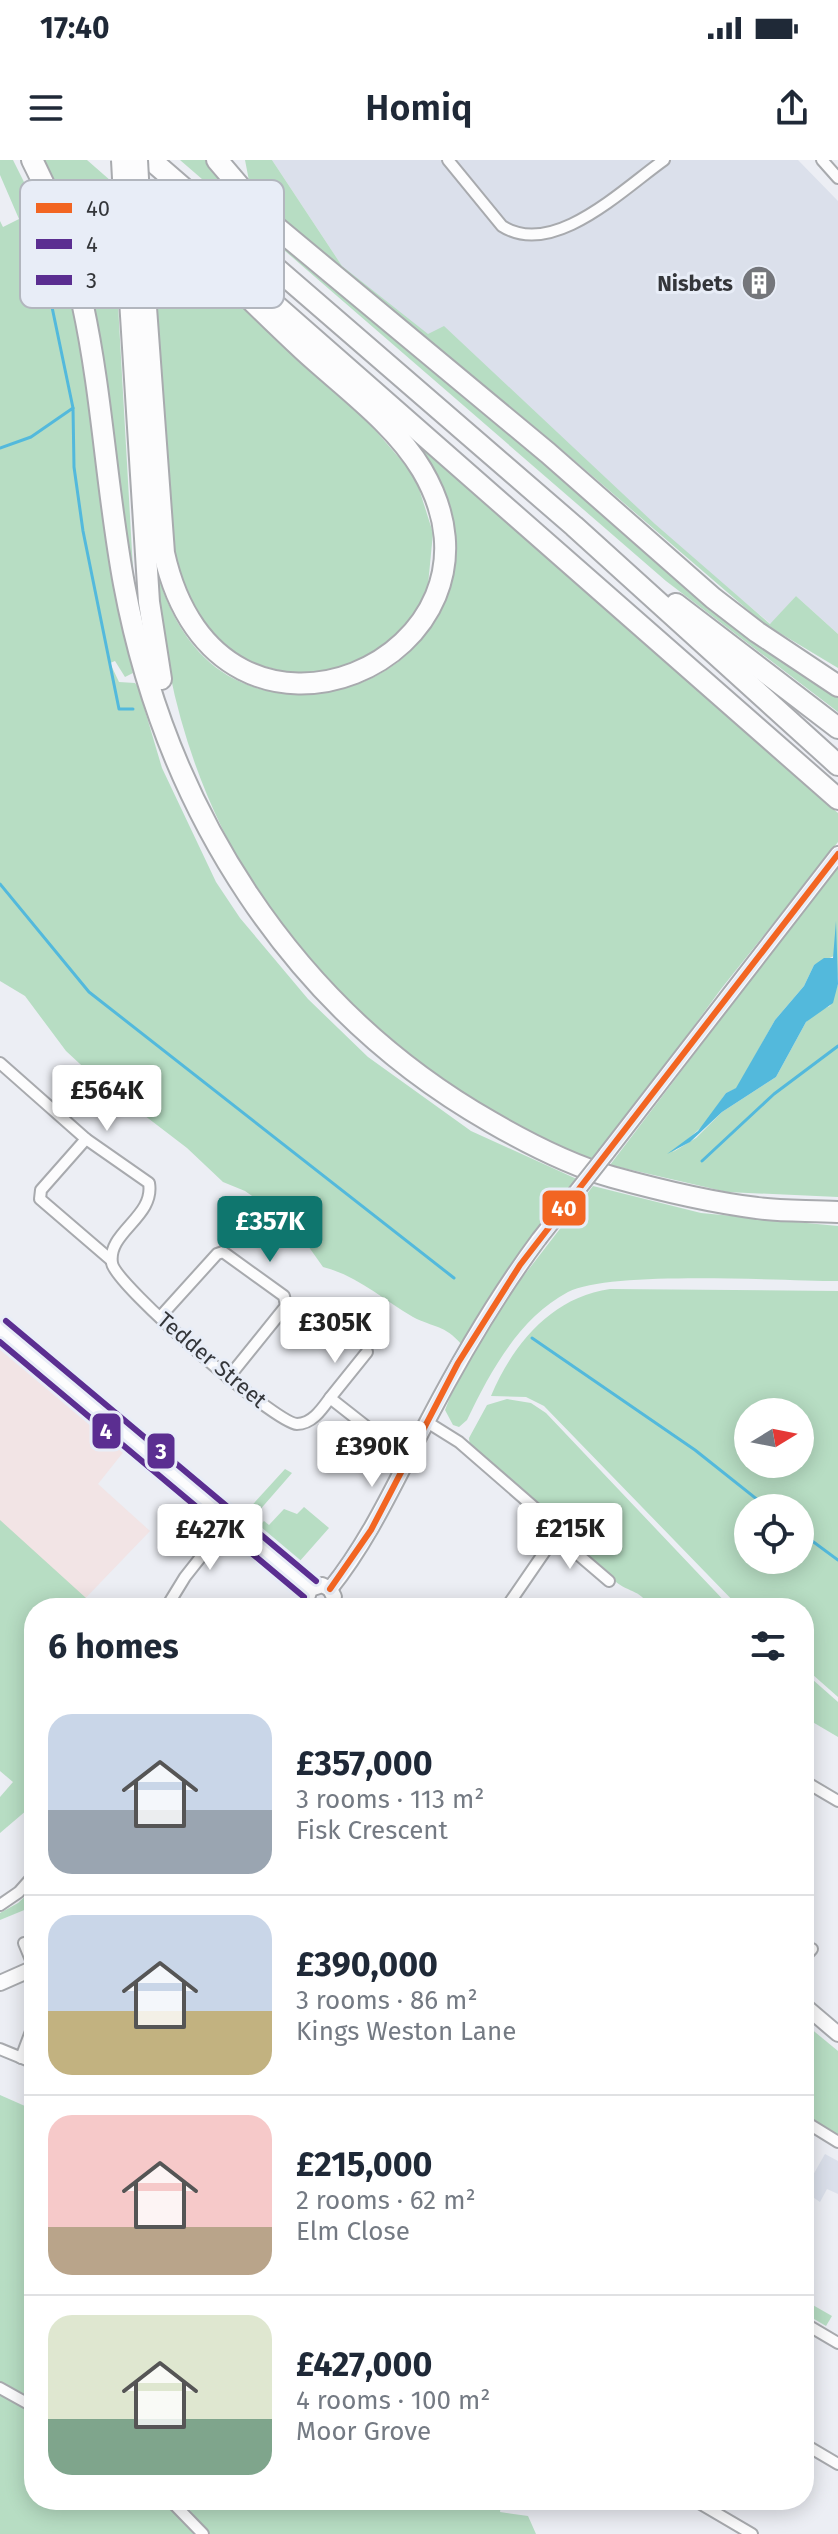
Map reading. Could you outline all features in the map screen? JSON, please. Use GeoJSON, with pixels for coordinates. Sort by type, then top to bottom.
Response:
{"type":"FeatureCollection","features":[{"type":"Feature","properties":{"kind":"highway"},"geometry":{"type":"LineString","coordinates":[[32,160],[41,180]]}},
{"type":"Feature","properties":{"kind":"highway"},"geometry":{"type":"LineString","coordinates":[[151,160],[174,180]]}},
{"type":"Feature","properties":{"kind":"highway"},"geometry":{"type":"LineString","coordinates":[[217,160],[232,180]]}},
{"type":"Feature","properties":{"kind":"highway"},"geometry":{"type":"LineString","coordinates":[[123,162],[139,180]]}},
{"type":"Feature","properties":{"kind":"highway"},"geometry":{"type":"LineString","coordinates":[[123,162],[143,180]]}},
{"type":"Feature","properties":{"kind":"highway"},"geometry":{"type":"LineString","coordinates":[[284,234],[558,462],[713,598],[757,632],[838,686]]}},
{"type":"Feature","properties":{"kind":"highway"},"geometry":{"type":"LineString","coordinates":[[284,275],[574,526],[838,765]]}},
{"type":"Feature","properties":{"kind":"highway"},"geometry":{"type":"LineString","coordinates":[[284,305],[838,799]]}},
{"type":"Feature","properties":{"kind":"highway"},"geometry":{"type":"LineString","coordinates":[[84,308],[115,537],[128,608],[164,728],[208,825],[245,893],[293,958],[347,1018],[439,1092],[532,1146],[609,1176],[706,1200],[760,1209],[833,1211]]}},
{"type":"Feature","properties":{"kind":"highway"},"geometry":{"type":"LineString","coordinates":[[136,308],[150,614],[164,691],[184,772]]}},
{"type":"Feature","properties":{"kind":"highway"},"geometry":{"type":"LineString","coordinates":[[140,308],[164,553],[187,619],[206,642],[231,663],[277,682],[330,682],[374,666],[398,648],[420,623],[440,580],[444,535],[438,506],[422,470],[398,437],[260,308]]}},
{"type":"Feature","properties":{"kind":"highway"},"geometry":{"type":"LineString","coordinates":[[574,526],[838,728]]}},
{"type":"Feature","properties":{"kind":"street"},"geometry":{"type":"LineString","coordinates":[[448,160],[502,226],[511,232],[536,236],[564,230],[664,160]]}},
{"type":"Feature","properties":{"kind":"street"},"geometry":{"type":"LineString","coordinates":[[822,160],[837,175]]}},
{"type":"Feature","properties":{"kind":"street"},"geometry":{"type":"LineString","coordinates":[[330,1589],[351,1562],[409,1460],[475,1332],[539,1239],[838,854]]}},
{"type":"Feature","properties":{"kind":"street"},"geometry":{"type":"LineString","coordinates":[[0,1063],[86,1139],[149,1183],[148,1204],[115,1246],[111,1260]]}},
{"type":"Feature","properties":{"kind":"street","name":"Tedder Street"},"geometry":{"type":"LineString","coordinates":[[86,1139],[41,1190],[40,1199],[111,1260],[114,1270],[160,1317],[228,1378],[293,1423],[311,1419],[367,1352]]}},
{"type":"Feature","properties":{"kind":"street"},"geometry":{"type":"LineString","coordinates":[[160,1317],[217,1254],[223,1252],[284,1296],[286,1306],[228,1378]]}},
{"type":"Feature","properties":{"kind":"street"},"geometry":{"type":"LineString","coordinates":[[0,1329],[310,1589]]}},
{"type":"Feature","properties":{"kind":"street"},"geometry":{"type":"LineString","coordinates":[[330,1398],[409,1460]]}},
{"type":"Feature","properties":{"kind":"street"},"geometry":{"type":"LineString","coordinates":[[427,1422],[459,1442],[548,1518],[554,1534],[609,1581]]}},
{"type":"Feature","properties":{"kind":"street"},"geometry":{"type":"LineString","coordinates":[[172,1598],[230,1520]]}},
{"type":"Feature","properties":{"kind":"street"},"geometry":{"type":"LineString","coordinates":[[514,1598],[554,1534]]}},
{"type":"Feature","properties":{"kind":"street"},"geometry":{"type":"LineString","coordinates":[[306,1598],[310,1589],[322,1585],[330,1589],[334,1598]]}},
{"type":"Feature","properties":{"kind":"street"},"geometry":{"type":"LineString","coordinates":[[814,1787],[838,1801]]}},
{"type":"Feature","properties":{"kind":"street"},"geometry":{"type":"LineString","coordinates":[[0,1905],[24,1884]]}},
{"type":"Feature","properties":{"kind":"street"},"geometry":{"type":"LineString","coordinates":[[0,1982],[24,1972]]}},
{"type":"Feature","properties":{"kind":"street"},"geometry":{"type":"LineString","coordinates":[[814,2014],[838,2034]]}},
{"type":"Feature","properties":{"kind":"street"},"geometry":{"type":"LineString","coordinates":[[0,2049],[24,2059]]}},
{"type":"Feature","properties":{"kind":"street"},"geometry":{"type":"LineString","coordinates":[[21,2058],[24,2050]]}},
{"type":"Feature","properties":{"kind":"street"},"geometry":{"type":"LineString","coordinates":[[814,2127],[838,2142]]}},
{"type":"Feature","properties":{"kind":"street"},"geometry":{"type":"LineString","coordinates":[[814,2328],[836,2338]]}},
{"type":"Feature","properties":{"kind":"street"},"geometry":{"type":"LineString","coordinates":[[0,2388],[24,2401]]}},
{"type":"Feature","properties":{"kind":"street"},"geometry":{"type":"LineString","coordinates":[[814,2450],[838,2464]]}},
{"type":"Feature","properties":{"kind":"street"},"geometry":{"type":"LineString","coordinates":[[180,2510],[203,2534]]}},
{"type":"Feature","properties":{"kind":"street"},"geometry":{"type":"LineString","coordinates":[[711,2510],[752,2534]]}},
{"type":"Feature","properties":{"kind":"shaded area"},"geometry":{"type":"Polygon","coordinates":[[[272,160],[798,160],[838,201],[838,634],[796,596],[771,624],[342,266],[272,160]]]}},
{"type":"Feature","properties":{"kind":"shaded area"},"geometry":{"type":"Polygon","coordinates":[[[0,1341],[125,1450],[98,1484],[150,1531],[86,1598],[24,1598],[24,1607],[0,1607],[0,1341]]]}},
{"type":"Feature","properties":{"kind":"shaded area"},"geometry":{"type":"Polygon","coordinates":[[[825,2154],[838,2161],[838,2194],[827,2189],[820,2202],[814,2198],[814,2173],[825,2154]]]}},
{"type":"Feature","properties":{"kind":"green space"},"geometry":{"type":"Polygon","coordinates":[[[0,160],[13,160],[23,180],[20,180],[20,308],[75,310],[116,598],[133,673],[125,677],[115,661],[110,663],[119,682],[135,683],[138,687],[162,768],[216,882],[240,918],[308,999],[368,1057],[471,1131],[579,1180],[462,1345],[444,1330],[413,1317],[347,1276],[323,1267],[294,1226],[245,1191],[223,1182],[187,1148],[93,1076],[66,1051],[25,996],[0,981],[0,221],[3,227],[19,219],[0,175],[0,160]]]}},
{"type":"Feature","properties":{"kind":"green space"},"geometry":{"type":"Polygon","coordinates":[[[40,160],[87,160],[110,180],[49,180],[40,160]]]}},
{"type":"Feature","properties":{"kind":"green space"},"geometry":{"type":"Polygon","coordinates":[[[180,160],[206,160],[221,180],[203,180],[180,160]]]}},
{"type":"Feature","properties":{"kind":"green space"},"geometry":{"type":"Polygon","coordinates":[[[245,160],[272,160],[342,266],[428,334],[444,326],[655,524],[770,624],[796,596],[838,634],[838,668],[763,623],[553,442],[284,220],[284,180],[249,180],[245,160]]]}},
{"type":"Feature","properties":{"kind":"green space"},"geometry":{"type":"Polygon","coordinates":[[[284,246],[838,695],[838,712],[666,581],[284,250],[284,246]]]}},
{"type":"Feature","properties":{"kind":"green space"},"geometry":{"type":"Polygon","coordinates":[[[93,308],[118,308],[134,587],[93,308]]]}},
{"type":"Feature","properties":{"kind":"green space"},"geometry":{"type":"Polygon","coordinates":[[[157,308],[249,308],[362,415],[415,476],[433,533],[428,585],[419,607],[393,641],[359,665],[305,677],[237,659],[205,630],[170,553],[157,308]]]}},
{"type":"Feature","properties":{"kind":"green space"},"geometry":{"type":"Polygon","coordinates":[[[417,443],[838,813],[838,842],[721,989],[595,1161],[504,1118],[421,1065],[349,1003],[286,933],[235,854],[196,767],[170,674],[157,573],[175,618],[204,657],[232,678],[264,690],[299,694],[334,691],[368,680],[398,662],[423,637],[440,606],[449,534],[446,504],[414,445],[417,443]]]}},
{"type":"Feature","properties":{"kind":"green space"},"geometry":{"type":"Polygon","coordinates":[[[838,865],[838,980],[834,956],[814,965],[804,986],[775,1020],[737,1088],[726,1093],[704,1125],[673,1152],[696,1138],[722,1112],[776,1077],[806,1022],[816,1012],[830,1006],[838,984],[838,1197],[727,1192],[610,1165],[838,865]]]}},
{"type":"Feature","properties":{"kind":"green space"},"geometry":{"type":"Polygon","coordinates":[[[593,1186],[701,1213],[838,1226],[838,1281],[658,1279],[590,1285],[568,1292],[535,1316],[521,1331],[496,1365],[467,1420],[459,1427],[453,1425],[445,1410],[455,1385],[505,1300],[593,1186]]]}},
{"type":"Feature","properties":{"kind":"green space"},"geometry":{"type":"Polygon","coordinates":[[[610,1289],[838,1291],[838,1697],[814,1676],[814,1598],[730,1598],[544,1406],[526,1397],[491,1396],[523,1341],[553,1313],[589,1294],[610,1289]]]}},
{"type":"Feature","properties":{"kind":"green space"},"geometry":{"type":"Polygon","coordinates":[[[507,1399],[531,1403],[546,1413],[722,1598],[643,1598],[616,1582],[590,1559],[552,1514],[470,1447],[469,1438],[487,1405],[507,1399]]]}},
{"type":"Feature","properties":{"kind":"green space"},"geometry":{"type":"Polygon","coordinates":[[[285,1469],[292,1473],[258,1512],[261,1516],[256,1522],[245,1513],[285,1469]]]}},
{"type":"Feature","properties":{"kind":"green space"},"geometry":{"type":"Polygon","coordinates":[[[304,1507],[329,1528],[299,1562],[259,1526],[264,1521],[269,1525],[284,1509],[297,1514],[304,1507]]]}},
{"type":"Feature","properties":{"kind":"green space"},"geometry":{"type":"Polygon","coordinates":[[[0,1520],[86,1598],[24,1598],[24,1813],[0,1833],[0,1797],[13,1782],[0,1771],[0,1520]]]}},
{"type":"Feature","properties":{"kind":"green space"},"geometry":{"type":"Polygon","coordinates":[[[814,1681],[838,1702],[838,1737],[814,1723],[814,1681]]]}},
{"type":"Feature","properties":{"kind":"green space"},"geometry":{"type":"Polygon","coordinates":[[[24,1897],[24,1910],[0,1920],[0,1913],[24,1897]]]}},
{"type":"Feature","properties":{"kind":"green space"},"geometry":{"type":"Polygon","coordinates":[[[814,2031],[838,2051],[838,2135],[814,2120],[814,2031]]]}},
{"type":"Feature","properties":{"kind":"green space"},"geometry":{"type":"Polygon","coordinates":[[[0,2095],[24,2106],[24,2396],[0,2382],[0,2095]]]}},
{"type":"Feature","properties":{"kind":"green space"},"geometry":{"type":"Polygon","coordinates":[[[814,2306],[832,2316],[826,2326],[814,2319],[814,2306]]]}},
{"type":"Feature","properties":{"kind":"green space"},"geometry":{"type":"Polygon","coordinates":[[[0,2395],[24,2408],[24,2510],[173,2510],[196,2534],[0,2534],[0,2395]]]}},
{"type":"Feature","properties":{"kind":"green space"},"geometry":{"type":"Polygon","coordinates":[[[190,2510],[500,2510],[528,2516],[536,2534],[210,2534],[190,2510]]]}},
{"type":"Feature","properties":{"kind":"water"},"geometry":{"type":"Polygon","coordinates":[[[836,921],[838,984],[833,1003],[806,1022],[776,1077],[722,1112],[690,1142],[667,1154],[698,1131],[726,1093],[736,1088],[775,1020],[804,986],[814,965],[824,958],[833,958],[836,921]]]}},
{"type":"Feature","properties":{"kind":"waterway"},"geometry":{"type":"LineString","coordinates":[[52,308],[73,408]]}},
{"type":"Feature","properties":{"kind":"waterway"},"geometry":{"type":"LineString","coordinates":[[0,448],[31,437],[73,408],[74,467],[83,531],[119,709],[133,709]]}},
{"type":"Feature","properties":{"kind":"waterway"},"geometry":{"type":"LineString","coordinates":[[0,884],[89,992],[454,1278]]}},
{"type":"Feature","properties":{"kind":"waterway"},"geometry":{"type":"LineString","coordinates":[[702,1161],[774,1094],[838,1046]]}},
{"type":"Feature","properties":{"kind":"waterway"},"geometry":{"type":"LineString","coordinates":[[532,1338],[695,1450],[750,1494]]}},
{"type":"Feature","properties":{"kind":"waterway"},"geometry":{"type":"LineString","coordinates":[[814,1542],[838,1560]]}},
{"type":"Feature","properties":{"kind":"transit line","name":"40"},"geometry":{"type":"LineString","coordinates":[[330,1589],[371,1530],[458,1363],[520,1265],[838,854]]}},
{"type":"Feature","properties":{"kind":"transit line","name":"3"},"geometry":{"type":"LineString","coordinates":[[6,1321],[316,1581]]}},
{"type":"Feature","properties":{"kind":"transit line","name":"4"},"geometry":{"type":"LineString","coordinates":[[0,1342],[304,1597]]}},
{"type":"Feature","properties":{"kind":"place","name":"Nisbets"},"geometry":{"type":"Point","coordinates":[759,283]}}]}
